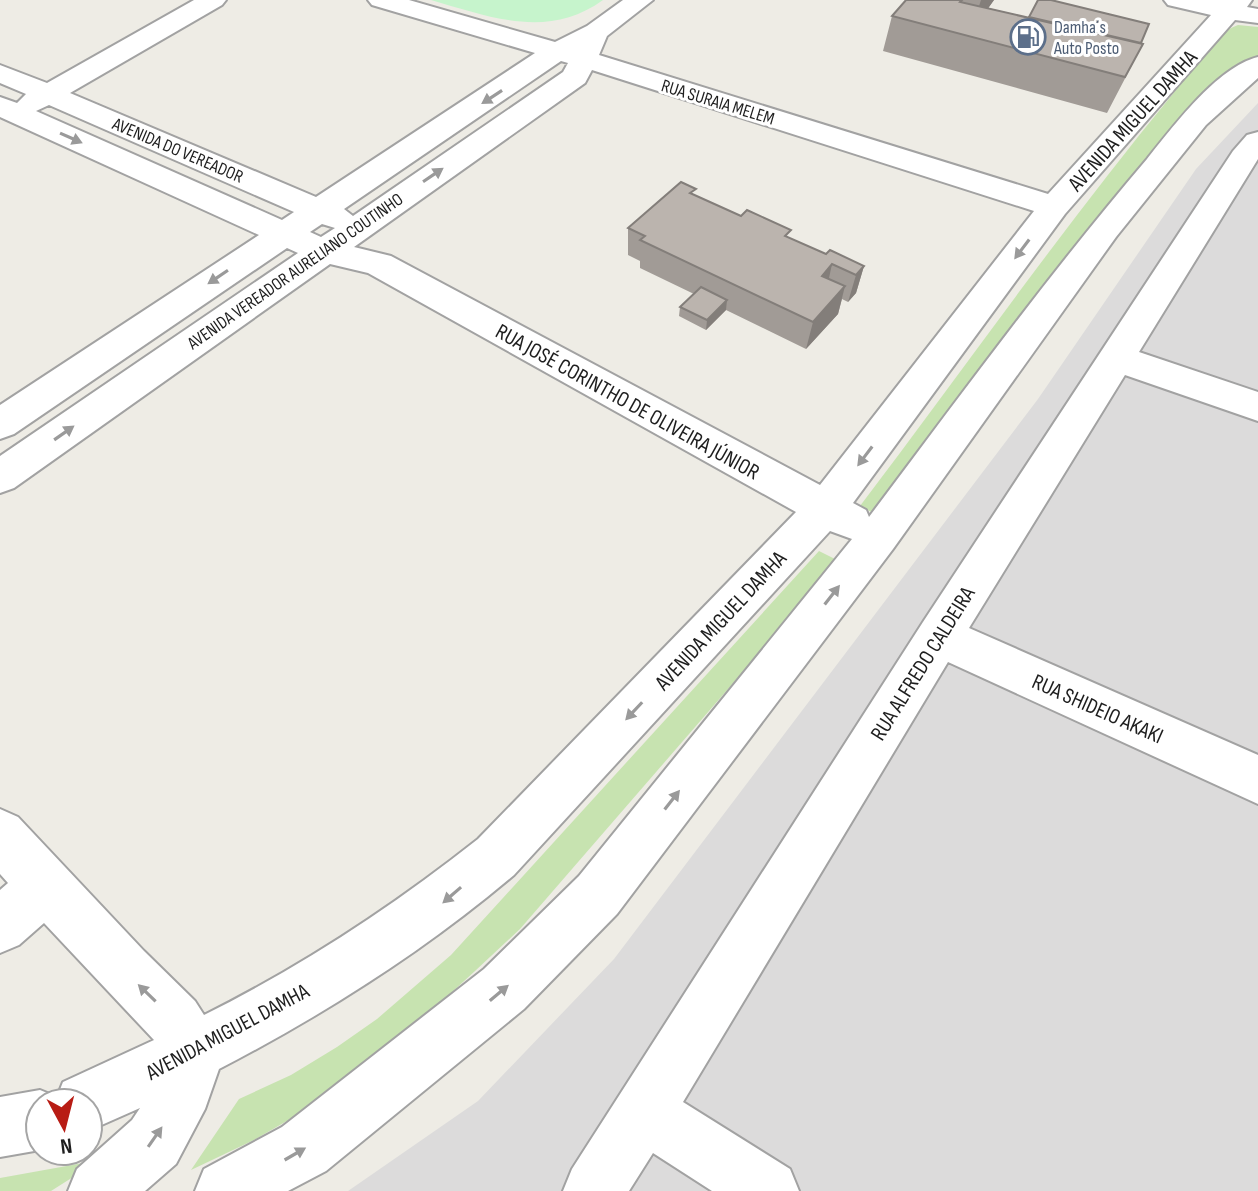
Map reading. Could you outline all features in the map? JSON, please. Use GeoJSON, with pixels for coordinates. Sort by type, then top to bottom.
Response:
{"type":"FeatureCollection","features":[{"type":"Feature","properties":{"kind":"street"},"geometry":{"type":"LineString","coordinates":[[5,113],[48,94],[213,0]]}},
{"type":"Feature","properties":{"kind":"street","name":"RUA SURAIA MELEM"},"geometry":{"type":"LineString","coordinates":[[381,0],[578,48],[1054,207]]}},
{"type":"Feature","properties":{"kind":"street"},"geometry":{"type":"LineString","coordinates":[[578,48],[640,0]]}},
{"type":"Feature","properties":{"kind":"street"},"geometry":{"type":"LineString","coordinates":[[1177,0],[1242,10]]}},
{"type":"Feature","properties":{"kind":"street","name":"AVENIDA MIGUEL DAMHA"},"geometry":{"type":"LineString","coordinates":[[104,1094],[195,1054],[365,954],[442,904],[496,857],[826,508],[1054,207],[1242,10]]}},
{"type":"Feature","properties":{"kind":"street","name":"AVENIDA VEREADOR AURELIANO COUTINHO"},"geometry":{"type":"LineString","coordinates":[[0,424],[283,233],[578,48]]}},
{"type":"Feature","properties":{"kind":"street","name":"AVENIDA VEREADOR AURELIANO COUTINHO"},"geometry":{"type":"LineString","coordinates":[[0,477],[575,77],[578,48]]}},
{"type":"Feature","properties":{"kind":"street"},"geometry":{"type":"LineString","coordinates":[[226,1191],[304,1149],[504,989],[598,895],[878,537],[1104,230],[1196,119],[1235,81],[1258,65]]}},
{"type":"Feature","properties":{"kind":"street","name":"AVENIDA DO VEREADOR"},"geometry":{"type":"LineString","coordinates":[[0,73],[357,227]]}},
{"type":"Feature","properties":{"kind":"street","name":"AVENIDA DO VEREADOR"},"geometry":{"type":"LineString","coordinates":[[5,113],[323,251]]}},
{"type":"Feature","properties":{"kind":"street","name":"RUA ALFREDO CALDEIRA"},"geometry":{"type":"LineString","coordinates":[[594,1191],[1116,358],[1251,160]]}},
{"type":"Feature","properties":{"kind":"street"},"geometry":{"type":"LineString","coordinates":[[357,227],[379,264]]}},
{"type":"Feature","properties":{"kind":"street","name":"RUA JOSÉ CORINTHO DE OLIVEIRA JÚNIOR"},"geometry":{"type":"LineString","coordinates":[[323,251],[379,264],[878,537]]}},
{"type":"Feature","properties":{"kind":"street"},"geometry":{"type":"LineString","coordinates":[[1116,358],[1258,407]]}},
{"type":"Feature","properties":{"kind":"street","name":"RUA SHIDEIO AKAKI"},"geometry":{"type":"LineString","coordinates":[[939,636],[1258,780]]}},
{"type":"Feature","properties":{"kind":"street"},"geometry":{"type":"LineString","coordinates":[[0,835],[124,971],[175,1021],[195,1054],[184,1088],[154,1142],[99,1191]]}},
{"type":"Feature","properties":{"kind":"street"},"geometry":{"type":"LineString","coordinates":[[0,926],[46,885]]}},
{"type":"Feature","properties":{"kind":"street"},"geometry":{"type":"LineString","coordinates":[[644,1112],[768,1191]]}},
{"type":"Feature","properties":{"kind":"street"},"geometry":{"type":"LineString","coordinates":[[0,1127],[24,1123]]}},
{"type":"Feature","properties":{"kind":"shaded area"},"geometry":{"type":"Polygon","coordinates":[[[1258,103],[1258,1191],[348,1191],[478,1101],[614,959],[1038,399],[1196,169],[1258,103]]]}},
{"type":"Feature","properties":{"kind":"green space"},"geometry":{"type":"Polygon","coordinates":[[[431,0],[603,0],[582,12],[540,22],[497,18],[431,0]]]}},
{"type":"Feature","properties":{"kind":"green space"},"geometry":{"type":"Polygon","coordinates":[[[1238,25],[1258,27],[1258,58],[881,517],[860,506],[1201,55],[1218,37],[1238,25]]]}},
{"type":"Feature","properties":{"kind":"green space"},"geometry":{"type":"Polygon","coordinates":[[[819,551],[839,561],[520,929],[427,1015],[311,1107],[254,1140],[191,1170],[239,1099],[291,1075],[337,1047],[377,1019],[451,955],[819,551]]]}},
{"type":"Feature","properties":{"kind":"green space"},"geometry":{"type":"Polygon","coordinates":[[[61,1167],[89,1167],[51,1191],[0,1191],[0,1178],[61,1167]]]}},
{"type":"Feature","properties":{"kind":"building"},"geometry":{"type":"Polygon","coordinates":[[[906,0],[962,0],[960,2],[1143,44],[1125,77],[892,16],[906,0]]]}},
{"type":"Feature","properties":{"kind":"building"},"geometry":{"type":"Polygon","coordinates":[[[1038,0],[1051,0],[1149,24],[1141,43],[1029,17],[1038,0]]]}},
{"type":"Feature","properties":{"kind":"building"},"geometry":{"type":"Polygon","coordinates":[[[681,182],[696,189],[690,193],[741,216],[747,210],[791,230],[785,236],[826,254],[830,250],[864,266],[856,275],[832,264],[822,276],[845,286],[813,322],[640,240],[645,236],[628,228],[681,182]]]}},
{"type":"Feature","properties":{"kind":"building"},"geometry":{"type":"Polygon","coordinates":[[[701,287],[727,300],[707,320],[680,307],[701,287]]]}},
{"type":"Feature","properties":{"kind":"place","name":"Damha´s Auto Posto"},"geometry":{"type":"Point","coordinates":[1028,37]}}]}
